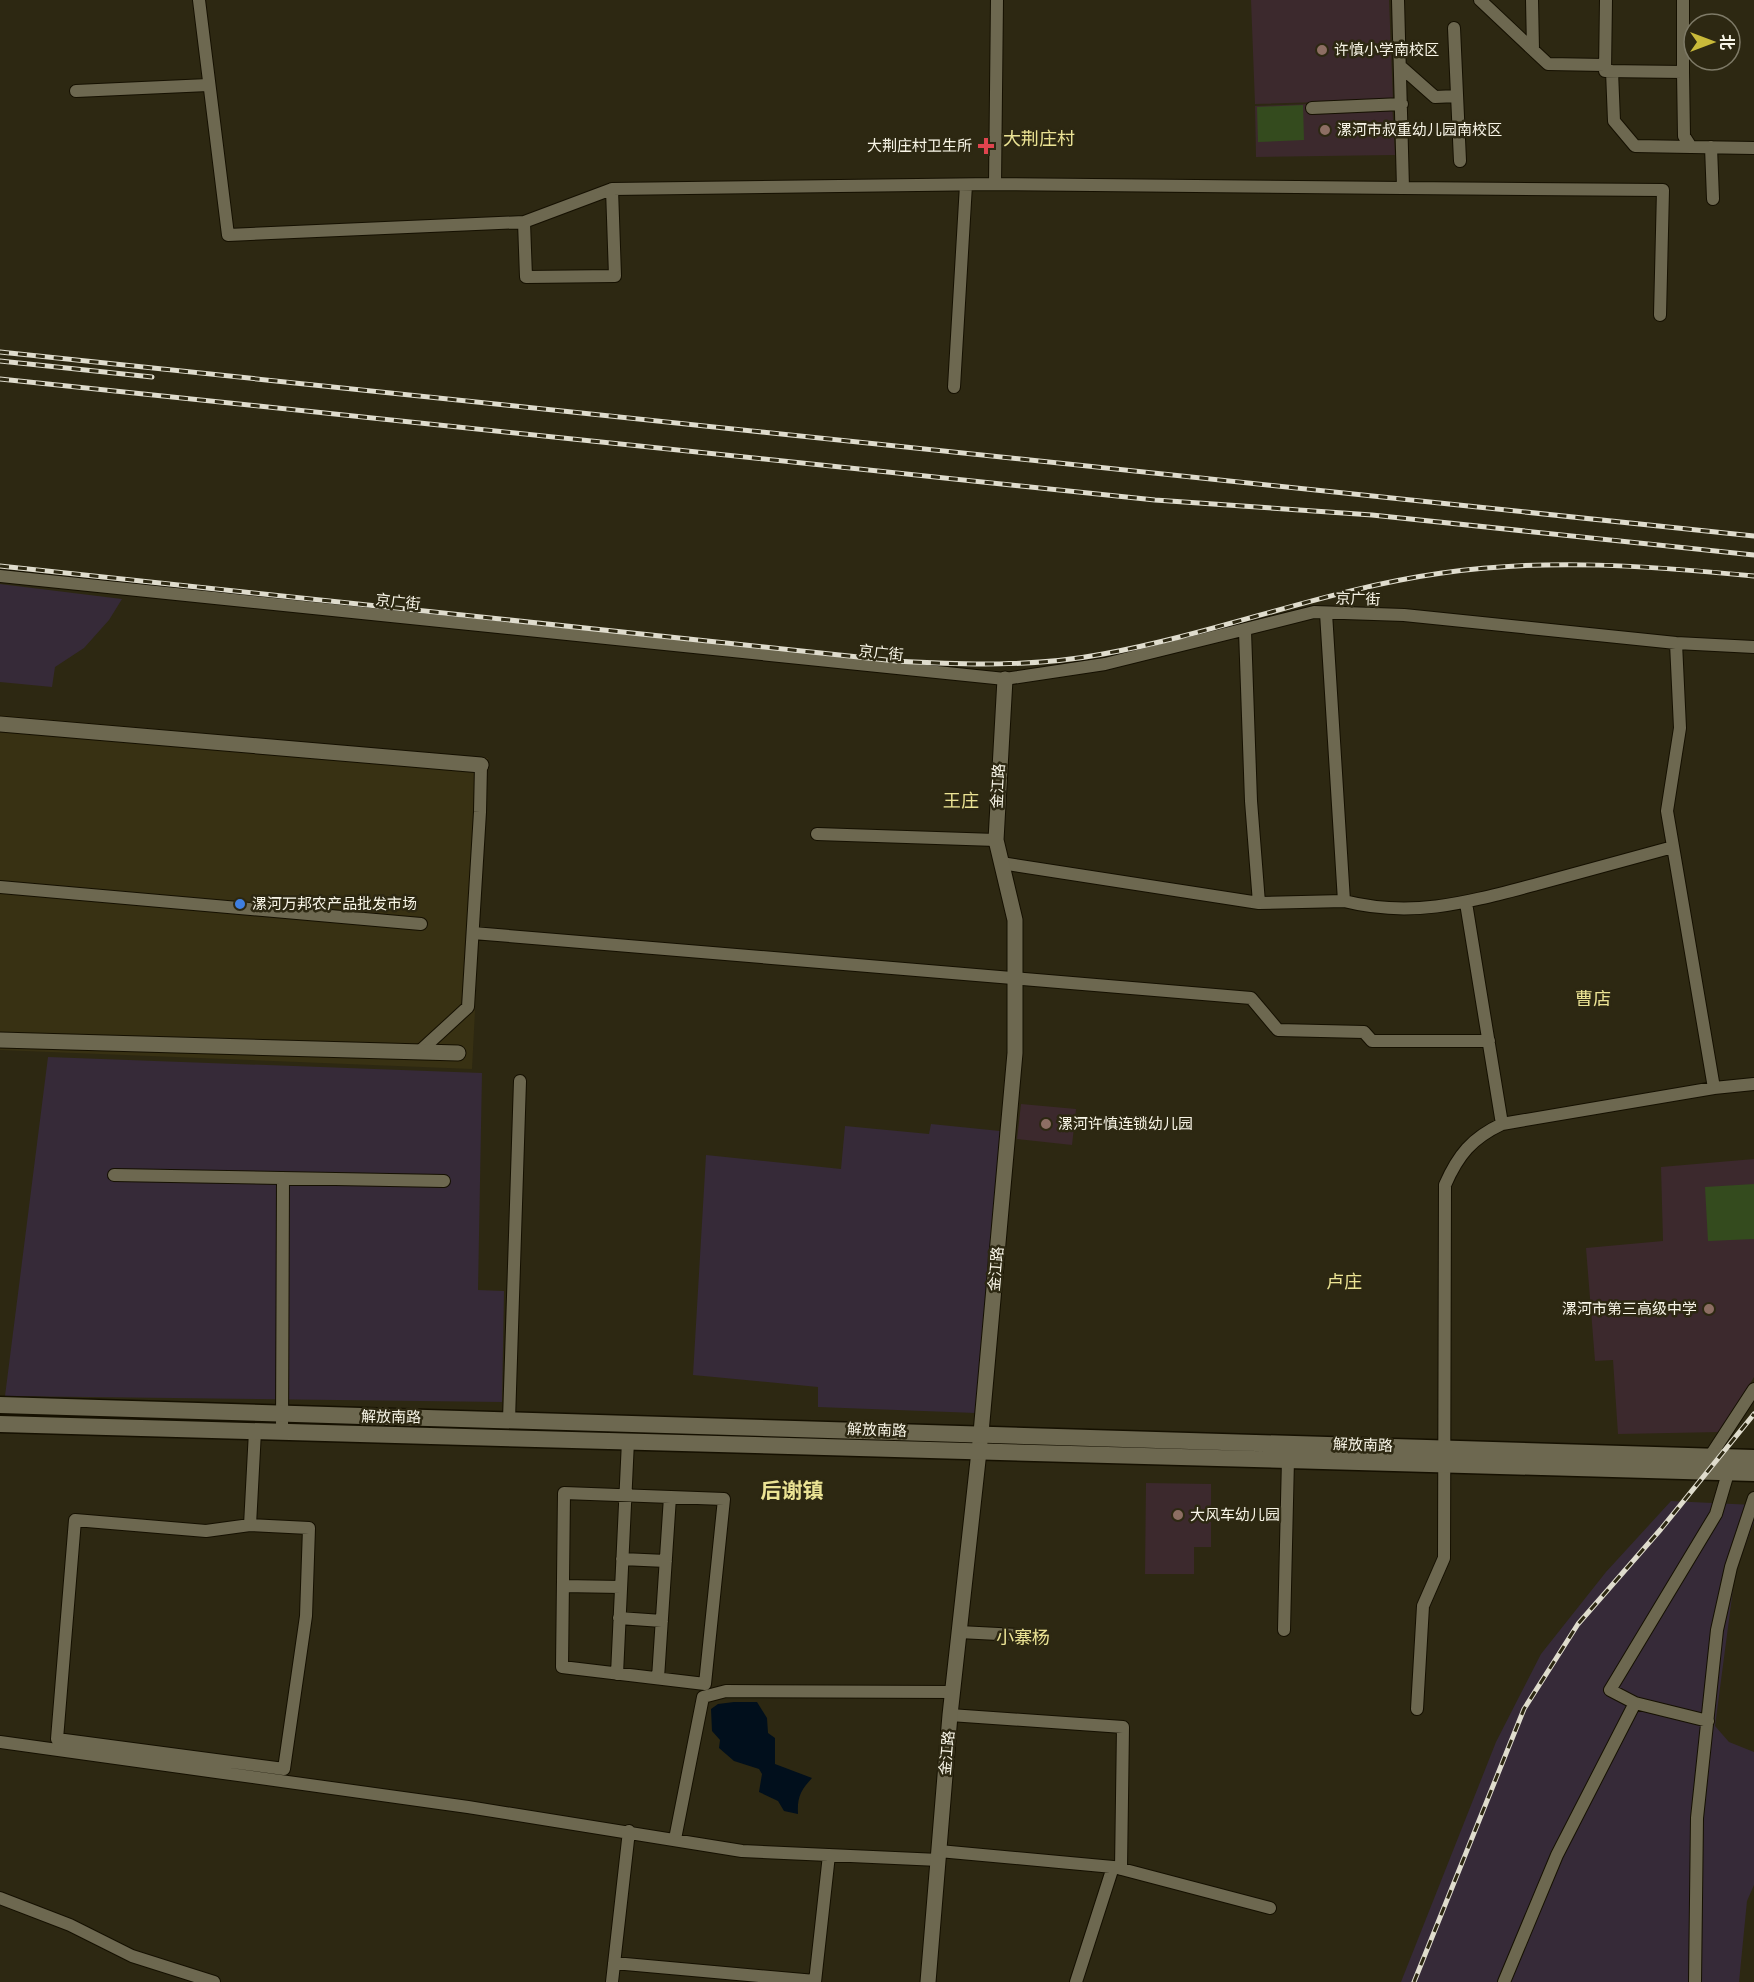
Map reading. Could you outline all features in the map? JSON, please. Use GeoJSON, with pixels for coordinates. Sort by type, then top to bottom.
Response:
{"type":"FeatureCollection","features":[{"type":"Feature","properties":{"kind":"main road","name":"解放南路"},"geometry":{"type":"LineString","coordinates":[[0,1405],[282,1423],[628,1440],[979,1441],[1288,1459],[1446,1456],[1754,1473]]}},
{"type":"Feature","properties":{"kind":"main road","name":"解放南路"},"geometry":{"type":"LineString","coordinates":[[0,1424],[255,1431],[282,1423],[509,1420],[979,1441],[1446,1456],[1754,1458]]}},
{"type":"Feature","properties":{"kind":"street"},"geometry":{"type":"LineString","coordinates":[[199,0],[228,235],[524,222],[612,189],[995,184],[1663,190],[1660,315]]}},
{"type":"Feature","properties":{"kind":"street"},"geometry":{"type":"LineString","coordinates":[[995,184],[997,0]]}},
{"type":"Feature","properties":{"kind":"street"},"geometry":{"type":"LineString","coordinates":[[1398,0],[1403,188]]}},
{"type":"Feature","properties":{"kind":"street"},"geometry":{"type":"LineString","coordinates":[[1480,0],[1548,64],[1682,72]]}},
{"type":"Feature","properties":{"kind":"street"},"geometry":{"type":"LineString","coordinates":[[1532,0],[1533,49]]}},
{"type":"Feature","properties":{"kind":"street"},"geometry":{"type":"LineString","coordinates":[[1606,0],[1614,121],[1635,146],[1754,148]]}},
{"type":"Feature","properties":{"kind":"street"},"geometry":{"type":"LineString","coordinates":[[1454,28],[1460,161]]}},
{"type":"Feature","properties":{"kind":"street"},"geometry":{"type":"LineString","coordinates":[[1400,66],[1435,97],[1456,96]]}},
{"type":"Feature","properties":{"kind":"street"},"geometry":{"type":"LineString","coordinates":[[1683,72],[1683,136],[1691,147]]}},
{"type":"Feature","properties":{"kind":"street"},"geometry":{"type":"LineString","coordinates":[[76,90],[208,85]]}},
{"type":"Feature","properties":{"kind":"street"},"geometry":{"type":"LineString","coordinates":[[1312,108],[1402,104]]}},
{"type":"Feature","properties":{"kind":"street"},"geometry":{"type":"LineString","coordinates":[[1711,147],[1713,199]]}},
{"type":"Feature","properties":{"kind":"street"},"geometry":{"type":"LineString","coordinates":[[954,387],[966,185]]}},
{"type":"Feature","properties":{"kind":"street"},"geometry":{"type":"LineString","coordinates":[[524,222],[526,277],[615,276],[612,189]]}},
{"type":"Feature","properties":{"kind":"street","name":"京广街"},"geometry":{"type":"LineString","coordinates":[[0,576],[1005,679],[1105,664],[1314,612],[1404,615],[1676,643],[1754,647]]}},
{"type":"Feature","properties":{"kind":"street"},"geometry":{"type":"LineString","coordinates":[[1326,613],[1344,901]]}},
{"type":"Feature","properties":{"kind":"street"},"geometry":{"type":"LineString","coordinates":[[1245,630],[1251,801],[1259,903]]}},
{"type":"Feature","properties":{"kind":"street"},"geometry":{"type":"LineString","coordinates":[[1676,643],[1680,728],[1667,811],[1714,1088]]}},
{"type":"Feature","properties":{"kind":"street","name":"金江路"},"geometry":{"type":"LineString","coordinates":[[928,1982],[950,1715],[979,1441],[1015,1053],[1015,920],[996,840],[1005,679]]}},
{"type":"Feature","properties":{"kind":"street"},"geometry":{"type":"LineString","coordinates":[[0,724],[481,765],[468,1007],[419,1052]]}},
{"type":"Feature","properties":{"kind":"street"},"geometry":{"type":"LineString","coordinates":[[817,834],[996,840]]}},
{"type":"Feature","properties":{"kind":"street"},"geometry":{"type":"LineString","coordinates":[[1001,863],[1259,903],[1344,901],[1391,910],[1421,910],[1466,903],[1673,847]]}},
{"type":"Feature","properties":{"kind":"street"},"geometry":{"type":"LineString","coordinates":[[0,887],[421,924]]}},
{"type":"Feature","properties":{"kind":"street"},"geometry":{"type":"LineString","coordinates":[[1466,903],[1503,1124]]}},
{"type":"Feature","properties":{"kind":"street"},"geometry":{"type":"LineString","coordinates":[[472,933],[1251,998],[1278,1030],[1364,1032],[1372,1041],[1489,1041]]}},
{"type":"Feature","properties":{"kind":"street"},"geometry":{"type":"LineString","coordinates":[[0,1040],[458,1053]]}},
{"type":"Feature","properties":{"kind":"street"},"geometry":{"type":"LineString","coordinates":[[509,1420],[520,1081]]}},
{"type":"Feature","properties":{"kind":"street"},"geometry":{"type":"LineString","coordinates":[[1418,1709],[1423,1606],[1444,1558],[1445,1185],[1455,1161],[1465,1148],[1486,1131],[1503,1124],[1714,1088],[1754,1084]]}},
{"type":"Feature","properties":{"kind":"street"},"geometry":{"type":"LineString","coordinates":[[114,1176],[444,1181]]}},
{"type":"Feature","properties":{"kind":"street"},"geometry":{"type":"LineString","coordinates":[[282,1423],[283,1178]]}},
{"type":"Feature","properties":{"kind":"street"},"geometry":{"type":"LineString","coordinates":[[1709,1458],[1754,1389]]}},
{"type":"Feature","properties":{"kind":"street"},"geometry":{"type":"LineString","coordinates":[[250,1525],[255,1431]]}},
{"type":"Feature","properties":{"kind":"street"},"geometry":{"type":"LineString","coordinates":[[617,1674],[628,1440]]}},
{"type":"Feature","properties":{"kind":"street"},"geometry":{"type":"LineString","coordinates":[[1284,1630],[1288,1459]]}},
{"type":"Feature","properties":{"kind":"street"},"geometry":{"type":"LineString","coordinates":[[1708,1721],[1635,1703],[1610,1690],[1716,1514],[1728,1473]]}},
{"type":"Feature","properties":{"kind":"street"},"geometry":{"type":"LineString","coordinates":[[564,1493],[670,1497],[724,1498],[705,1684],[562,1667],[564,1493]]}},
{"type":"Feature","properties":{"kind":"street"},"geometry":{"type":"LineString","coordinates":[[658,1678],[670,1497]]}},
{"type":"Feature","properties":{"kind":"street"},"geometry":{"type":"LineString","coordinates":[[1695,1982],[1697,1818],[1718,1630],[1731,1567],[1754,1498]]}},
{"type":"Feature","properties":{"kind":"street"},"geometry":{"type":"LineString","coordinates":[[75,1520],[206,1531],[250,1525],[309,1528],[306,1616],[284,1769],[57,1739],[75,1520]]}},
{"type":"Feature","properties":{"kind":"street"},"geometry":{"type":"LineString","coordinates":[[622,1558],[666,1561]]}},
{"type":"Feature","properties":{"kind":"street"},"geometry":{"type":"LineString","coordinates":[[563,1586],[621,1587]]}},
{"type":"Feature","properties":{"kind":"street"},"geometry":{"type":"LineString","coordinates":[[619,1618],[662,1620]]}},
{"type":"Feature","properties":{"kind":"street"},"geometry":{"type":"LineString","coordinates":[[959,1632],[1018,1635]]}},
{"type":"Feature","properties":{"kind":"street"},"geometry":{"type":"LineString","coordinates":[[675,1839],[702,1696],[726,1691],[953,1692]]}},
{"type":"Feature","properties":{"kind":"street"},"geometry":{"type":"LineString","coordinates":[[1504,1982],[1557,1855],[1635,1703]]}},
{"type":"Feature","properties":{"kind":"street"},"geometry":{"type":"LineString","coordinates":[[950,1715],[1123,1727],[1117,1868],[1076,1982]]}},
{"type":"Feature","properties":{"kind":"street"},"geometry":{"type":"LineString","coordinates":[[0,1742],[129,1758],[629,1832],[742,1851],[829,1855],[939,1855],[1117,1868],[1270,1908]]}},
{"type":"Feature","properties":{"kind":"street"},"geometry":{"type":"LineString","coordinates":[[612,1982],[629,1832]]}},
{"type":"Feature","properties":{"kind":"street"},"geometry":{"type":"LineString","coordinates":[[614,1963],[815,1981],[829,1855]]}},
{"type":"Feature","properties":{"kind":"street"},"geometry":{"type":"LineString","coordinates":[[0,1898],[70,1925],[132,1956],[214,1982]]}},
{"type":"Feature","properties":{"kind":"shaded area","name":"许慎小学南校区"},"geometry":{"type":"Polygon","coordinates":[[[1251,0],[1389,0],[1393,100],[1255,104],[1251,0]]]}},
{"type":"Feature","properties":{"kind":"shaded area","name":"漯河市叔重幼儿园南校区"},"geometry":{"type":"Polygon","coordinates":[[[1392,101],[1395,155],[1256,157],[1255,106],[1392,101]]]}},
{"type":"Feature","properties":{"kind":"shaded area"},"geometry":{"type":"Polygon","coordinates":[[[0,584],[122,599],[109,620],[84,648],[55,667],[52,687],[0,682],[0,584]]]}},
{"type":"Feature","properties":{"kind":"shaded area","name":"漯河万邦农产品批发市场"},"geometry":{"type":"Polygon","coordinates":[[[0,715],[488,758],[472,1069],[0,1050],[0,715]]]}},
{"type":"Feature","properties":{"kind":"shaded area"},"geometry":{"type":"Polygon","coordinates":[[[48,1057],[482,1073],[478,1290],[504,1291],[502,1402],[5,1396],[48,1057]]]}},
{"type":"Feature","properties":{"kind":"shaded area","name":"漯河许慎连锁幼儿园"},"geometry":{"type":"Polygon","coordinates":[[[1021,1104],[1076,1109],[1072,1145],[1017,1139],[1021,1104]]]}},
{"type":"Feature","properties":{"kind":"shaded area"},"geometry":{"type":"Polygon","coordinates":[[[931,1124],[1000,1131],[976,1413],[818,1407],[818,1387],[693,1375],[706,1155],[841,1169],[845,1126],[929,1134],[931,1124]]]}},
{"type":"Feature","properties":{"kind":"shaded area","name":"漯河市第三高级中学"},"geometry":{"type":"Polygon","coordinates":[[[1754,1159],[1754,1377],[1721,1432],[1618,1434],[1613,1360],[1595,1361],[1586,1248],[1663,1241],[1661,1167],[1754,1159]]]}},
{"type":"Feature","properties":{"kind":"shaded area","name":"大风车幼儿园"},"geometry":{"type":"Polygon","coordinates":[[[1146,1483],[1211,1484],[1211,1547],[1194,1547],[1194,1574],[1145,1574],[1146,1483]]]}},
{"type":"Feature","properties":{"kind":"shaded area"},"geometry":{"type":"Polygon","coordinates":[[[1671,1501],[1754,1505],[1754,1522],[1735,1574],[1715,1726],[1729,1742],[1754,1752],[1754,1885],[1747,1901],[1739,1982],[1401,1982],[1496,1742],[1541,1654],[1606,1572],[1671,1501]]]}},
{"type":"Feature","properties":{"kind":"green space"},"geometry":{"type":"Polygon","coordinates":[[[1303,105],[1304,140],[1258,142],[1257,107],[1303,105]]]}},
{"type":"Feature","properties":{"kind":"green space"},"geometry":{"type":"Polygon","coordinates":[[[1754,1184],[1754,1239],[1708,1241],[1705,1187],[1754,1184]]]}},
{"type":"Feature","properties":{"kind":"water"},"geometry":{"type":"Polygon","coordinates":[[[757,1702],[767,1718],[768,1733],[775,1738],[775,1764],[812,1778],[801,1794],[798,1814],[784,1811],[778,1801],[759,1792],[762,1774],[759,1769],[734,1761],[719,1748],[720,1740],[712,1731],[711,1709],[718,1704],[757,1702]]]}},
{"type":"Feature","properties":{"kind":"railway"},"geometry":{"type":"LineString","coordinates":[[0,352],[1754,536]]}},
{"type":"Feature","properties":{"kind":"railway"},"geometry":{"type":"LineString","coordinates":[[0,361],[152,377]]}},
{"type":"Feature","properties":{"kind":"railway"},"geometry":{"type":"LineString","coordinates":[[0,379],[1155,500],[1372,515],[1754,555]]}},
{"type":"Feature","properties":{"kind":"railway"},"geometry":{"type":"LineString","coordinates":[[0,566],[896,661],[974,664],[1052,661],[1103,654],[1188,635],[1357,589],[1399,580],[1481,568],[1598,565],[1754,576]]}},
{"type":"Feature","properties":{"kind":"railway"},"geometry":{"type":"LineString","coordinates":[[1414,1982],[1524,1709],[1578,1624],[1661,1529],[1754,1414]]}},
{"type":"Feature","properties":{"kind":"place","name":"许慎小学南校区"},"geometry":{"type":"Point","coordinates":[1322,50]}},
{"type":"Feature","properties":{"kind":"place","name":"漯河市叔重幼儿园南校区"},"geometry":{"type":"Point","coordinates":[1325,130]}},
{"type":"Feature","properties":{"kind":"place","name":"大荆庄村卫生所"},"geometry":{"type":"Point","coordinates":[986,146]}},
{"type":"Feature","properties":{"kind":"place","name":"漯河万邦农产品批发市场"},"geometry":{"type":"Point","coordinates":[240,904]}},
{"type":"Feature","properties":{"kind":"place","name":"漯河许慎连锁幼儿园"},"geometry":{"type":"Point","coordinates":[1046,1124]}},
{"type":"Feature","properties":{"kind":"place","name":"漯河市第三高级中学"},"geometry":{"type":"Point","coordinates":[1709,1309]}},
{"type":"Feature","properties":{"kind":"place","name":"大风车幼儿园"},"geometry":{"type":"Point","coordinates":[1178,1515]}},
{"type":"Feature","properties":{"kind":"district","name":"大荆庄村"},"geometry":{"type":"Point","coordinates":[1039,139]}},
{"type":"Feature","properties":{"kind":"district","name":"王庄"},"geometry":{"type":"Point","coordinates":[961,801]}},
{"type":"Feature","properties":{"kind":"district","name":"曹店"},"geometry":{"type":"Point","coordinates":[1593,999]}},
{"type":"Feature","properties":{"kind":"district","name":"卢庄"},"geometry":{"type":"Point","coordinates":[1344,1282]}},
{"type":"Feature","properties":{"kind":"district","name":"后谢镇"},"geometry":{"type":"Point","coordinates":[792,1491]}},
{"type":"Feature","properties":{"kind":"district","name":"小寨杨"},"geometry":{"type":"Point","coordinates":[1023,1638]}}]}
